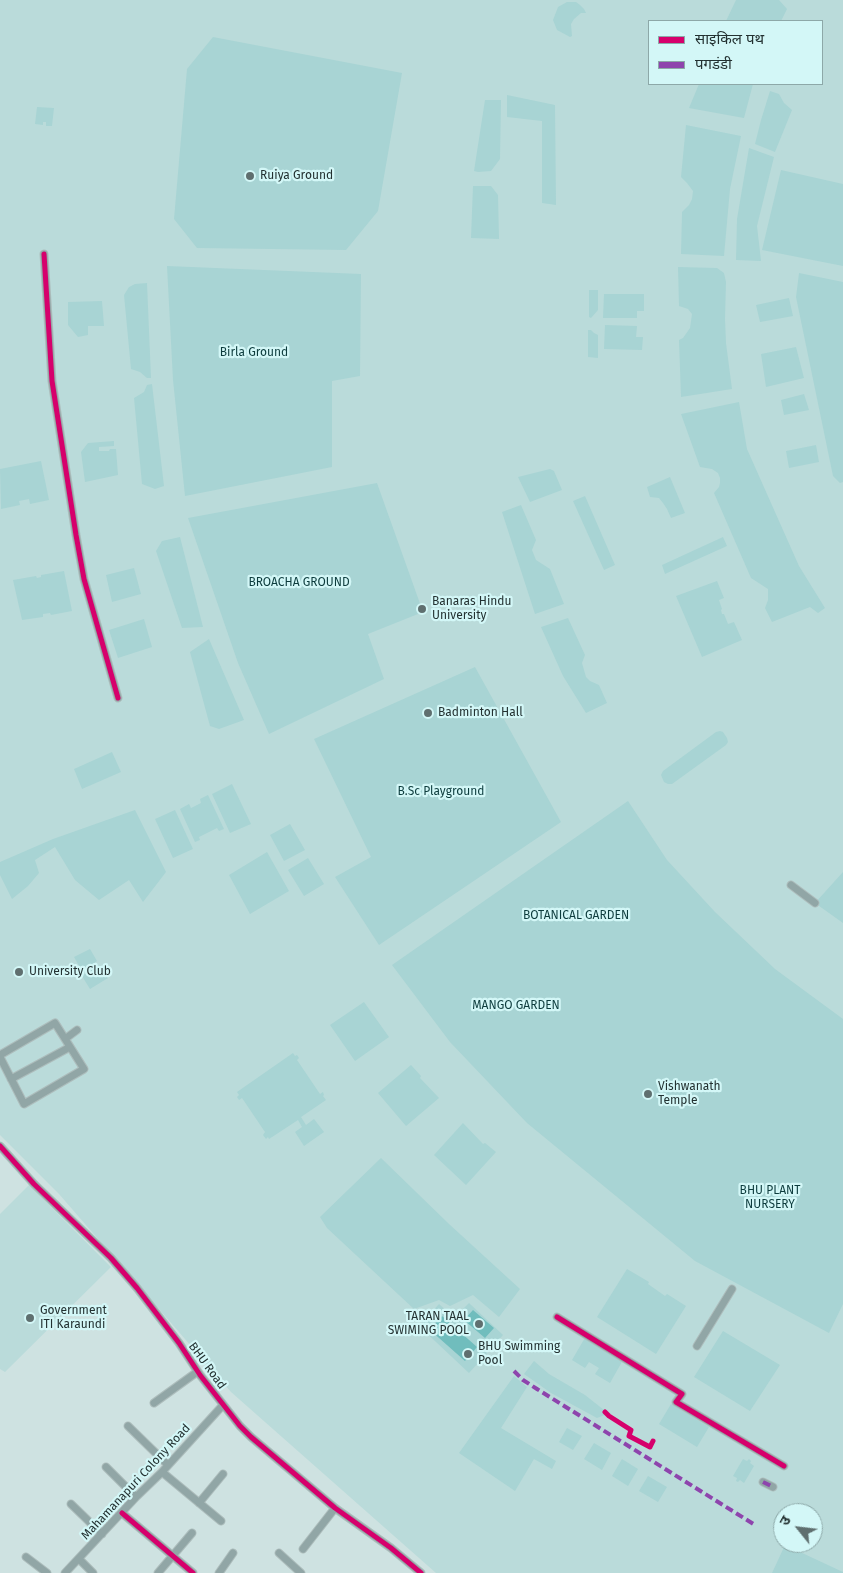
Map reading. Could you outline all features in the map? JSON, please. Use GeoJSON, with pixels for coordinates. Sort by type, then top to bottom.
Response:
{"type":"FeatureCollection","features":[{"type":"Feature","properties":{"kind":"street"},"geometry":{"type":"LineString","coordinates":[[44,254],[53,387],[76,535],[84,579],[118,698]]}},
{"type":"Feature","properties":{"kind":"street"},"geometry":{"type":"LineString","coordinates":[[791,885],[815,903]]}},
{"type":"Feature","properties":{"kind":"street"},"geometry":{"type":"LineString","coordinates":[[55,1023],[70,1047],[84,1069],[24,1104],[0,1056],[55,1023]]}},
{"type":"Feature","properties":{"kind":"street"},"geometry":{"type":"LineString","coordinates":[[65,1039],[77,1030]]}},
{"type":"Feature","properties":{"kind":"street"},"geometry":{"type":"LineString","coordinates":[[11,1079],[70,1047]]}},
{"type":"Feature","properties":{"kind":"street","name":"BHU Road"},"geometry":{"type":"LineString","coordinates":[[0,1146],[34,1184],[111,1258],[137,1288],[197,1372],[251,1437],[335,1508],[422,1573]]}},
{"type":"Feature","properties":{"kind":"street"},"geometry":{"type":"LineString","coordinates":[[697,1346],[732,1289]]}},
{"type":"Feature","properties":{"kind":"street"},"geometry":{"type":"LineString","coordinates":[[558,1317],[682,1394],[676,1402],[784,1466]]}},
{"type":"Feature","properties":{"kind":"street"},"geometry":{"type":"LineString","coordinates":[[154,1402],[197,1372]]}},
{"type":"Feature","properties":{"kind":"street","name":"Mahamanapuri Colony Road"},"geometry":{"type":"LineString","coordinates":[[65,1573],[223,1405]]}},
{"type":"Feature","properties":{"kind":"street"},"geometry":{"type":"LineString","coordinates":[[128,1426],[168,1465]]}},
{"type":"Feature","properties":{"kind":"street"},"geometry":{"type":"LineString","coordinates":[[106,1468],[136,1497]]}},
{"type":"Feature","properties":{"kind":"street"},"geometry":{"type":"LineString","coordinates":[[162,1472],[221,1521]]}},
{"type":"Feature","properties":{"kind":"street"},"geometry":{"type":"LineString","coordinates":[[199,1503],[223,1474]]}},
{"type":"Feature","properties":{"kind":"street"},"geometry":{"type":"LineString","coordinates":[[763,1482],[773,1486]]}},
{"type":"Feature","properties":{"kind":"street"},"geometry":{"type":"LineString","coordinates":[[71,1504],[102,1534]]}},
{"type":"Feature","properties":{"kind":"street"},"geometry":{"type":"LineString","coordinates":[[303,1549],[335,1508]]}},
{"type":"Feature","properties":{"kind":"street"},"geometry":{"type":"LineString","coordinates":[[122,1512],[193,1573]]}},
{"type":"Feature","properties":{"kind":"street"},"geometry":{"type":"LineString","coordinates":[[158,1573],[192,1533]]}},
{"type":"Feature","properties":{"kind":"street"},"geometry":{"type":"LineString","coordinates":[[219,1573],[233,1553]]}},
{"type":"Feature","properties":{"kind":"street"},"geometry":{"type":"LineString","coordinates":[[278,1553],[301,1573]]}},
{"type":"Feature","properties":{"kind":"street"},"geometry":{"type":"LineString","coordinates":[[26,1557],[47,1573]]}},
{"type":"Feature","properties":{"kind":"street"},"geometry":{"type":"LineString","coordinates":[[79,1558],[93,1573]]}},
{"type":"Feature","properties":{"kind":"shaded area","name":"Banaras Hindu University"},"geometry":{"type":"Polygon","coordinates":[[[0,0],[843,0],[843,1573],[436,1573],[231,1392],[59,1194],[0,1135],[0,0]]]}},
{"type":"Feature","properties":{"kind":"shaded area","name":"Government ITI Karaundi"},"geometry":{"type":"Polygon","coordinates":[[[29,1185],[111,1267],[5,1372],[0,1369],[0,1214],[29,1185]]]}},
{"type":"Feature","properties":{"kind":"shaded area","name":"TARAN TAAL SWIMING POOL"},"geometry":{"type":"Polygon","coordinates":[[[473,1310],[494,1328],[485,1338],[464,1320],[473,1310]]]}},
{"type":"Feature","properties":{"kind":"shaded area"},"geometry":{"type":"Polygon","coordinates":[[[442,1316],[477,1347],[465,1361],[430,1330],[442,1316]]]}},
{"type":"Feature","properties":{"kind":"green space"},"geometry":{"type":"Polygon","coordinates":[[[736,0],[779,0],[787,9],[782,20],[726,20],[736,0]]]}},
{"type":"Feature","properties":{"kind":"green space"},"geometry":{"type":"Polygon","coordinates":[[[567,2],[576,2],[586,13],[581,13],[574,19],[571,24],[572,36],[570,37],[557,30],[553,20],[558,7],[567,2]]]}},
{"type":"Feature","properties":{"kind":"green space"},"geometry":{"type":"Polygon","coordinates":[[[213,37],[402,73],[378,211],[346,250],[197,248],[174,219],[187,69],[213,37]]]}},
{"type":"Feature","properties":{"kind":"green space"},"geometry":{"type":"Polygon","coordinates":[[[699,85],[753,85],[744,118],[689,108],[699,85]]]}},
{"type":"Feature","properties":{"kind":"green space"},"geometry":{"type":"Polygon","coordinates":[[[770,91],[779,94],[784,103],[792,110],[775,152],[755,144],[770,91]]]}},
{"type":"Feature","properties":{"kind":"green space"},"geometry":{"type":"Polygon","coordinates":[[[507,95],[555,105],[556,205],[542,203],[542,121],[507,117],[507,95]]]}},
{"type":"Feature","properties":{"kind":"green space"},"geometry":{"type":"Polygon","coordinates":[[[485,100],[501,100],[500,159],[491,171],[478,172],[474,171],[485,100]]]}},
{"type":"Feature","properties":{"kind":"green space"},"geometry":{"type":"Polygon","coordinates":[[[37,107],[54,108],[52,126],[46,126],[46,122],[43,122],[43,125],[35,124],[37,107]]]}},
{"type":"Feature","properties":{"kind":"green space"},"geometry":{"type":"Polygon","coordinates":[[[686,125],[741,136],[730,189],[724,256],[681,254],[682,212],[689,205],[693,191],[681,177],[686,125]]]}},
{"type":"Feature","properties":{"kind":"green space"},"geometry":{"type":"Polygon","coordinates":[[[749,148],[774,157],[757,226],[761,261],[736,260],[737,219],[749,148]]]}},
{"type":"Feature","properties":{"kind":"green space"},"geometry":{"type":"Polygon","coordinates":[[[781,170],[843,184],[843,266],[762,250],[781,170]]]}},
{"type":"Feature","properties":{"kind":"green space"},"geometry":{"type":"Polygon","coordinates":[[[473,186],[491,186],[498,195],[499,239],[471,238],[473,186]]]}},
{"type":"Feature","properties":{"kind":"green space","name":"Birla Ground"},"geometry":{"type":"Polygon","coordinates":[[[167,266],[361,274],[360,376],[332,381],[332,467],[185,496],[173,380],[167,266]]]}},
{"type":"Feature","properties":{"kind":"green space"},"geometry":{"type":"Polygon","coordinates":[[[678,267],[717,268],[724,273],[726,282],[726,343],[732,389],[681,397],[679,340],[683,338],[690,328],[692,314],[688,309],[679,306],[678,267]]]}},
{"type":"Feature","properties":{"kind":"green space"},"geometry":{"type":"Polygon","coordinates":[[[799,273],[843,282],[843,482],[840,483],[833,476],[796,297],[799,273]]]}},
{"type":"Feature","properties":{"kind":"green space"},"geometry":{"type":"Polygon","coordinates":[[[147,283],[151,378],[147,378],[140,372],[131,369],[124,295],[129,287],[135,284],[147,283]]]}},
{"type":"Feature","properties":{"kind":"green space"},"geometry":{"type":"Polygon","coordinates":[[[589,290],[598,290],[598,310],[591,318],[589,317],[589,290]]]}},
{"type":"Feature","properties":{"kind":"green space"},"geometry":{"type":"Polygon","coordinates":[[[604,294],[644,294],[644,311],[637,311],[637,318],[603,318],[604,294]]]}},
{"type":"Feature","properties":{"kind":"green space"},"geometry":{"type":"Polygon","coordinates":[[[789,298],[793,316],[760,322],[756,305],[789,298]]]}},
{"type":"Feature","properties":{"kind":"green space"},"geometry":{"type":"Polygon","coordinates":[[[102,301],[104,326],[88,326],[88,335],[78,337],[68,325],[68,302],[102,301]]]}},
{"type":"Feature","properties":{"kind":"green space"},"geometry":{"type":"Polygon","coordinates":[[[605,325],[637,326],[636,337],[643,337],[642,350],[604,349],[605,325]]]}},
{"type":"Feature","properties":{"kind":"green space"},"geometry":{"type":"Polygon","coordinates":[[[588,330],[598,335],[598,358],[588,357],[588,330]]]}},
{"type":"Feature","properties":{"kind":"green space"},"geometry":{"type":"Polygon","coordinates":[[[796,347],[804,378],[766,387],[761,354],[796,347]]]}},
{"type":"Feature","properties":{"kind":"green space"},"geometry":{"type":"Polygon","coordinates":[[[152,384],[164,486],[155,489],[142,484],[134,398],[144,392],[147,385],[152,384]]]}},
{"type":"Feature","properties":{"kind":"green space"},"geometry":{"type":"Polygon","coordinates":[[[804,394],[809,410],[784,415],[781,400],[804,394]]]}},
{"type":"Feature","properties":{"kind":"green space"},"geometry":{"type":"Polygon","coordinates":[[[739,402],[747,449],[799,566],[825,608],[818,613],[810,607],[772,622],[765,608],[768,600],[768,589],[751,578],[714,493],[720,483],[718,473],[712,469],[700,467],[681,414],[739,402]]]}},
{"type":"Feature","properties":{"kind":"green space"},"geometry":{"type":"Polygon","coordinates":[[[114,441],[114,446],[99,447],[99,451],[116,449],[118,475],[85,482],[81,452],[88,443],[114,441]]]}},
{"type":"Feature","properties":{"kind":"green space"},"geometry":{"type":"Polygon","coordinates":[[[816,445],[819,462],[789,468],[786,451],[816,445]]]}},
{"type":"Feature","properties":{"kind":"green space"},"geometry":{"type":"Polygon","coordinates":[[[41,461],[49,500],[30,504],[29,499],[19,501],[20,505],[1,509],[0,469],[41,461]]]}},
{"type":"Feature","properties":{"kind":"green space"},"geometry":{"type":"Polygon","coordinates":[[[550,469],[554,471],[562,490],[530,502],[518,477],[550,469]]]}},
{"type":"Feature","properties":{"kind":"green space"},"geometry":{"type":"Polygon","coordinates":[[[670,477],[685,513],[671,518],[659,498],[650,497],[647,487],[670,477]]]}},
{"type":"Feature","properties":{"kind":"green space","name":"BROACHA GROUND"},"geometry":{"type":"Polygon","coordinates":[[[377,483],[423,612],[368,634],[384,679],[269,734],[238,663],[188,518],[377,483]]]}},
{"type":"Feature","properties":{"kind":"green space"},"geometry":{"type":"Polygon","coordinates":[[[585,496],[615,565],[604,570],[573,501],[585,496]]]}},
{"type":"Feature","properties":{"kind":"green space"},"geometry":{"type":"Polygon","coordinates":[[[521,505],[536,540],[532,550],[536,560],[550,569],[564,604],[535,614],[502,512],[521,505]]]}},
{"type":"Feature","properties":{"kind":"green space"},"geometry":{"type":"Polygon","coordinates":[[[180,537],[203,627],[182,628],[156,551],[162,541],[180,537]]]}},
{"type":"Feature","properties":{"kind":"green space"},"geometry":{"type":"Polygon","coordinates":[[[723,537],[727,546],[665,574],[662,565],[723,537]]]}},
{"type":"Feature","properties":{"kind":"green space"},"geometry":{"type":"Polygon","coordinates":[[[134,568],[141,594],[112,602],[106,575],[134,568]]]}},
{"type":"Feature","properties":{"kind":"green space"},"geometry":{"type":"Polygon","coordinates":[[[64,571],[72,611],[51,615],[50,613],[43,614],[43,617],[22,620],[13,580],[36,576],[37,578],[41,577],[41,575],[64,571]]]}},
{"type":"Feature","properties":{"kind":"green space"},"geometry":{"type":"Polygon","coordinates":[[[717,581],[724,598],[719,600],[722,614],[724,614],[728,624],[734,622],[742,640],[702,657],[676,596],[717,581]]]}},
{"type":"Feature","properties":{"kind":"green space"},"geometry":{"type":"Polygon","coordinates":[[[568,618],[585,655],[582,663],[586,677],[599,685],[607,703],[586,713],[563,676],[541,627],[568,618]]]}},
{"type":"Feature","properties":{"kind":"green space"},"geometry":{"type":"Polygon","coordinates":[[[144,619],[152,647],[118,658],[109,630],[144,619]]]}},
{"type":"Feature","properties":{"kind":"green space"},"geometry":{"type":"Polygon","coordinates":[[[209,639],[244,720],[219,729],[210,726],[190,652],[209,639]]]}},
{"type":"Feature","properties":{"kind":"green space","name":"B.Sc Playground"},"geometry":{"type":"Polygon","coordinates":[[[475,667],[561,822],[379,945],[335,877],[371,857],[314,739],[475,667]]]}},
{"type":"Feature","properties":{"kind":"green space"},"geometry":{"type":"Polygon","coordinates":[[[720,731],[727,738],[728,742],[726,745],[672,784],[664,782],[661,775],[663,771],[720,731]]]}},
{"type":"Feature","properties":{"kind":"green space"},"geometry":{"type":"Polygon","coordinates":[[[112,752],[121,772],[82,789],[74,769],[112,752]]]}},
{"type":"Feature","properties":{"kind":"green space"},"geometry":{"type":"Polygon","coordinates":[[[232,784],[251,824],[230,833],[212,794],[232,784]]]}},
{"type":"Feature","properties":{"kind":"green space"},"geometry":{"type":"Polygon","coordinates":[[[208,795],[224,829],[219,831],[217,828],[199,837],[200,840],[195,842],[180,809],[189,804],[191,808],[201,803],[200,799],[208,795]]]}},
{"type":"Feature","properties":{"kind":"green space"},"geometry":{"type":"Polygon","coordinates":[[[628,801],[667,860],[715,912],[775,969],[843,1019],[843,1304],[829,1333],[695,1261],[527,1123],[450,1042],[392,965],[628,801]]]}},
{"type":"Feature","properties":{"kind":"green space"},"geometry":{"type":"Polygon","coordinates":[[[135,810],[166,872],[143,902],[129,880],[99,900],[75,880],[55,847],[35,860],[39,873],[28,886],[12,899],[0,875],[0,862],[53,839],[135,810]]]}},
{"type":"Feature","properties":{"kind":"green space"},"geometry":{"type":"Polygon","coordinates":[[[175,810],[193,849],[173,858],[155,819],[175,810]]]}},
{"type":"Feature","properties":{"kind":"green space"},"geometry":{"type":"Polygon","coordinates":[[[290,824],[305,850],[284,861],[270,835],[290,824]]]}},
{"type":"Feature","properties":{"kind":"green space"},"geometry":{"type":"Polygon","coordinates":[[[267,852],[289,891],[250,914],[229,875],[267,852]]]}},
{"type":"Feature","properties":{"kind":"green space"},"geometry":{"type":"Polygon","coordinates":[[[308,858],[324,884],[304,896],[288,870],[308,858]]]}},
{"type":"Feature","properties":{"kind":"green space"},"geometry":{"type":"Polygon","coordinates":[[[843,872],[843,923],[815,903],[843,872]]]}},
{"type":"Feature","properties":{"kind":"green space"},"geometry":{"type":"Polygon","coordinates":[[[90,949],[97,961],[82,971],[74,957],[90,949]]]}},
{"type":"Feature","properties":{"kind":"green space"},"geometry":{"type":"Polygon","coordinates":[[[99,965],[108,978],[90,989],[82,976],[99,965]]]}},
{"type":"Feature","properties":{"kind":"green space"},"geometry":{"type":"Polygon","coordinates":[[[364,1002],[389,1037],[355,1061],[330,1025],[364,1002]]]}},
{"type":"Feature","properties":{"kind":"green space"},"geometry":{"type":"Polygon","coordinates":[[[293,1053],[299,1058],[297,1060],[320,1094],[323,1092],[326,1100],[301,1117],[306,1125],[314,1119],[324,1132],[304,1146],[295,1132],[302,1127],[298,1120],[269,1139],[268,1137],[266,1139],[263,1135],[265,1132],[242,1098],[239,1100],[237,1097],[239,1095],[237,1092],[293,1053]]]}},
{"type":"Feature","properties":{"kind":"green space"},"geometry":{"type":"Polygon","coordinates":[[[411,1065],[421,1076],[420,1078],[439,1098],[406,1126],[378,1093],[411,1065]]]}},
{"type":"Feature","properties":{"kind":"green space"},"geometry":{"type":"Polygon","coordinates":[[[463,1123],[483,1144],[485,1143],[496,1152],[466,1185],[434,1155],[463,1123]]]}},
{"type":"Feature","properties":{"kind":"green space"},"geometry":{"type":"Polygon","coordinates":[[[381,1158],[520,1289],[499,1317],[473,1295],[450,1306],[439,1300],[414,1309],[327,1228],[320,1217],[381,1158]]]}},
{"type":"Feature","properties":{"kind":"green space"},"geometry":{"type":"Polygon","coordinates":[[[627,1269],[649,1282],[648,1284],[665,1296],[667,1294],[686,1306],[656,1354],[597,1317],[627,1269]]]}},
{"type":"Feature","properties":{"kind":"green space","name":"BHU Swimming Pool"},"geometry":{"type":"Polygon","coordinates":[[[469,1303],[503,1335],[469,1373],[419,1326],[439,1304],[454,1318],[469,1303]]]}},
{"type":"Feature","properties":{"kind":"green space"},"geometry":{"type":"Polygon","coordinates":[[[723,1331],[780,1365],[750,1411],[694,1377],[723,1331]]]}},
{"type":"Feature","properties":{"kind":"green space"},"geometry":{"type":"Polygon","coordinates":[[[586,1336],[623,1360],[610,1383],[595,1374],[599,1368],[589,1362],[585,1368],[572,1360],[586,1336]]]}},
{"type":"Feature","properties":{"kind":"green space"},"geometry":{"type":"Polygon","coordinates":[[[534,1361],[549,1374],[585,1395],[604,1410],[605,1415],[597,1418],[551,1393],[524,1374],[534,1361]]]}},
{"type":"Feature","properties":{"kind":"green space"},"geometry":{"type":"Polygon","coordinates":[[[514,1376],[527,1387],[501,1428],[556,1461],[552,1469],[534,1459],[515,1491],[459,1453],[514,1376]]]}},
{"type":"Feature","properties":{"kind":"green space"},"geometry":{"type":"Polygon","coordinates":[[[671,1404],[709,1427],[697,1447],[659,1424],[671,1404]]]}},
{"type":"Feature","properties":{"kind":"green space"},"geometry":{"type":"Polygon","coordinates":[[[567,1428],[582,1436],[573,1450],[559,1442],[567,1428]]]}},
{"type":"Feature","properties":{"kind":"green space"},"geometry":{"type":"Polygon","coordinates":[[[594,1443],[611,1453],[602,1470],[584,1459],[594,1443]]]}},
{"type":"Feature","properties":{"kind":"green space"},"geometry":{"type":"Polygon","coordinates":[[[622,1459],[638,1469],[628,1486],[612,1476],[622,1459]]]}},
{"type":"Feature","properties":{"kind":"green space"},"geometry":{"type":"Polygon","coordinates":[[[743,1459],[747,1461],[749,1459],[750,1463],[754,1466],[744,1483],[740,1480],[736,1481],[737,1478],[733,1476],[743,1459]]]}},
{"type":"Feature","properties":{"kind":"green space"},"geometry":{"type":"Polygon","coordinates":[[[648,1476],[667,1487],[658,1502],[639,1491],[648,1476]]]}},
{"type":"Feature","properties":{"kind":"green space"},"geometry":{"type":"Polygon","coordinates":[[[781,1553],[802,1553],[843,1572],[843,1573],[772,1573],[781,1553]]]}},
{"type":"Feature","properties":{"kind":"marked path"},"geometry":{"type":"LineString","coordinates":[[514,1371],[523,1380],[537,1389],[755,1525]]}},
{"type":"Feature","properties":{"kind":"marked path"},"geometry":{"type":"LineString","coordinates":[[763,1482],[773,1487]]}},
{"type":"Feature","properties":{"kind":"cycle path"},"geometry":{"type":"LineString","coordinates":[[44,254],[52,381],[76,535],[84,579],[118,698]]}},
{"type":"Feature","properties":{"kind":"cycle path"},"geometry":{"type":"LineString","coordinates":[[0,1146],[34,1184],[111,1258],[137,1288],[179,1343],[200,1375],[240,1426],[335,1508],[391,1548],[421,1573]]}},
{"type":"Feature","properties":{"kind":"cycle path"},"geometry":{"type":"LineString","coordinates":[[557,1317],[682,1394],[676,1402],[784,1466]]}},
{"type":"Feature","properties":{"kind":"cycle path"},"geometry":{"type":"LineString","coordinates":[[605,1412],[631,1430],[629,1436],[650,1447],[653,1441]]}},
{"type":"Feature","properties":{"kind":"cycle path"},"geometry":{"type":"LineString","coordinates":[[122,1513],[193,1573]]}},
{"type":"Feature","properties":{"kind":"place","name":"Ruiya Ground"},"geometry":{"type":"Point","coordinates":[250,176]}},
{"type":"Feature","properties":{"kind":"place","name":"Banaras Hindu University"},"geometry":{"type":"Point","coordinates":[422,609]}},
{"type":"Feature","properties":{"kind":"place","name":"Badminton Hall"},"geometry":{"type":"Point","coordinates":[428,713]}},
{"type":"Feature","properties":{"kind":"place","name":"University Club"},"geometry":{"type":"Point","coordinates":[19,972]}},
{"type":"Feature","properties":{"kind":"place","name":"Vishwanath Temple"},"geometry":{"type":"Point","coordinates":[648,1094]}},
{"type":"Feature","properties":{"kind":"place","name":"Government ITI Karaundi"},"geometry":{"type":"Point","coordinates":[30,1318]}},
{"type":"Feature","properties":{"kind":"place","name":"TARAN TAAL SWIMING POOL"},"geometry":{"type":"Point","coordinates":[479,1324]}},
{"type":"Feature","properties":{"kind":"place","name":"BHU Swimming Pool"},"geometry":{"type":"Point","coordinates":[468,1354]}},
{"type":"Feature","properties":{"kind":"park label","name":"BOTANICAL GARDEN"},"geometry":{"type":"Point","coordinates":[576,916]}},
{"type":"Feature","properties":{"kind":"park label","name":"MANGO GARDEN"},"geometry":{"type":"Point","coordinates":[516,1006]}},
{"type":"Feature","properties":{"kind":"park label","name":"BHU PLANT NURSERY"},"geometry":{"type":"Point","coordinates":[770,1198]}}]}
